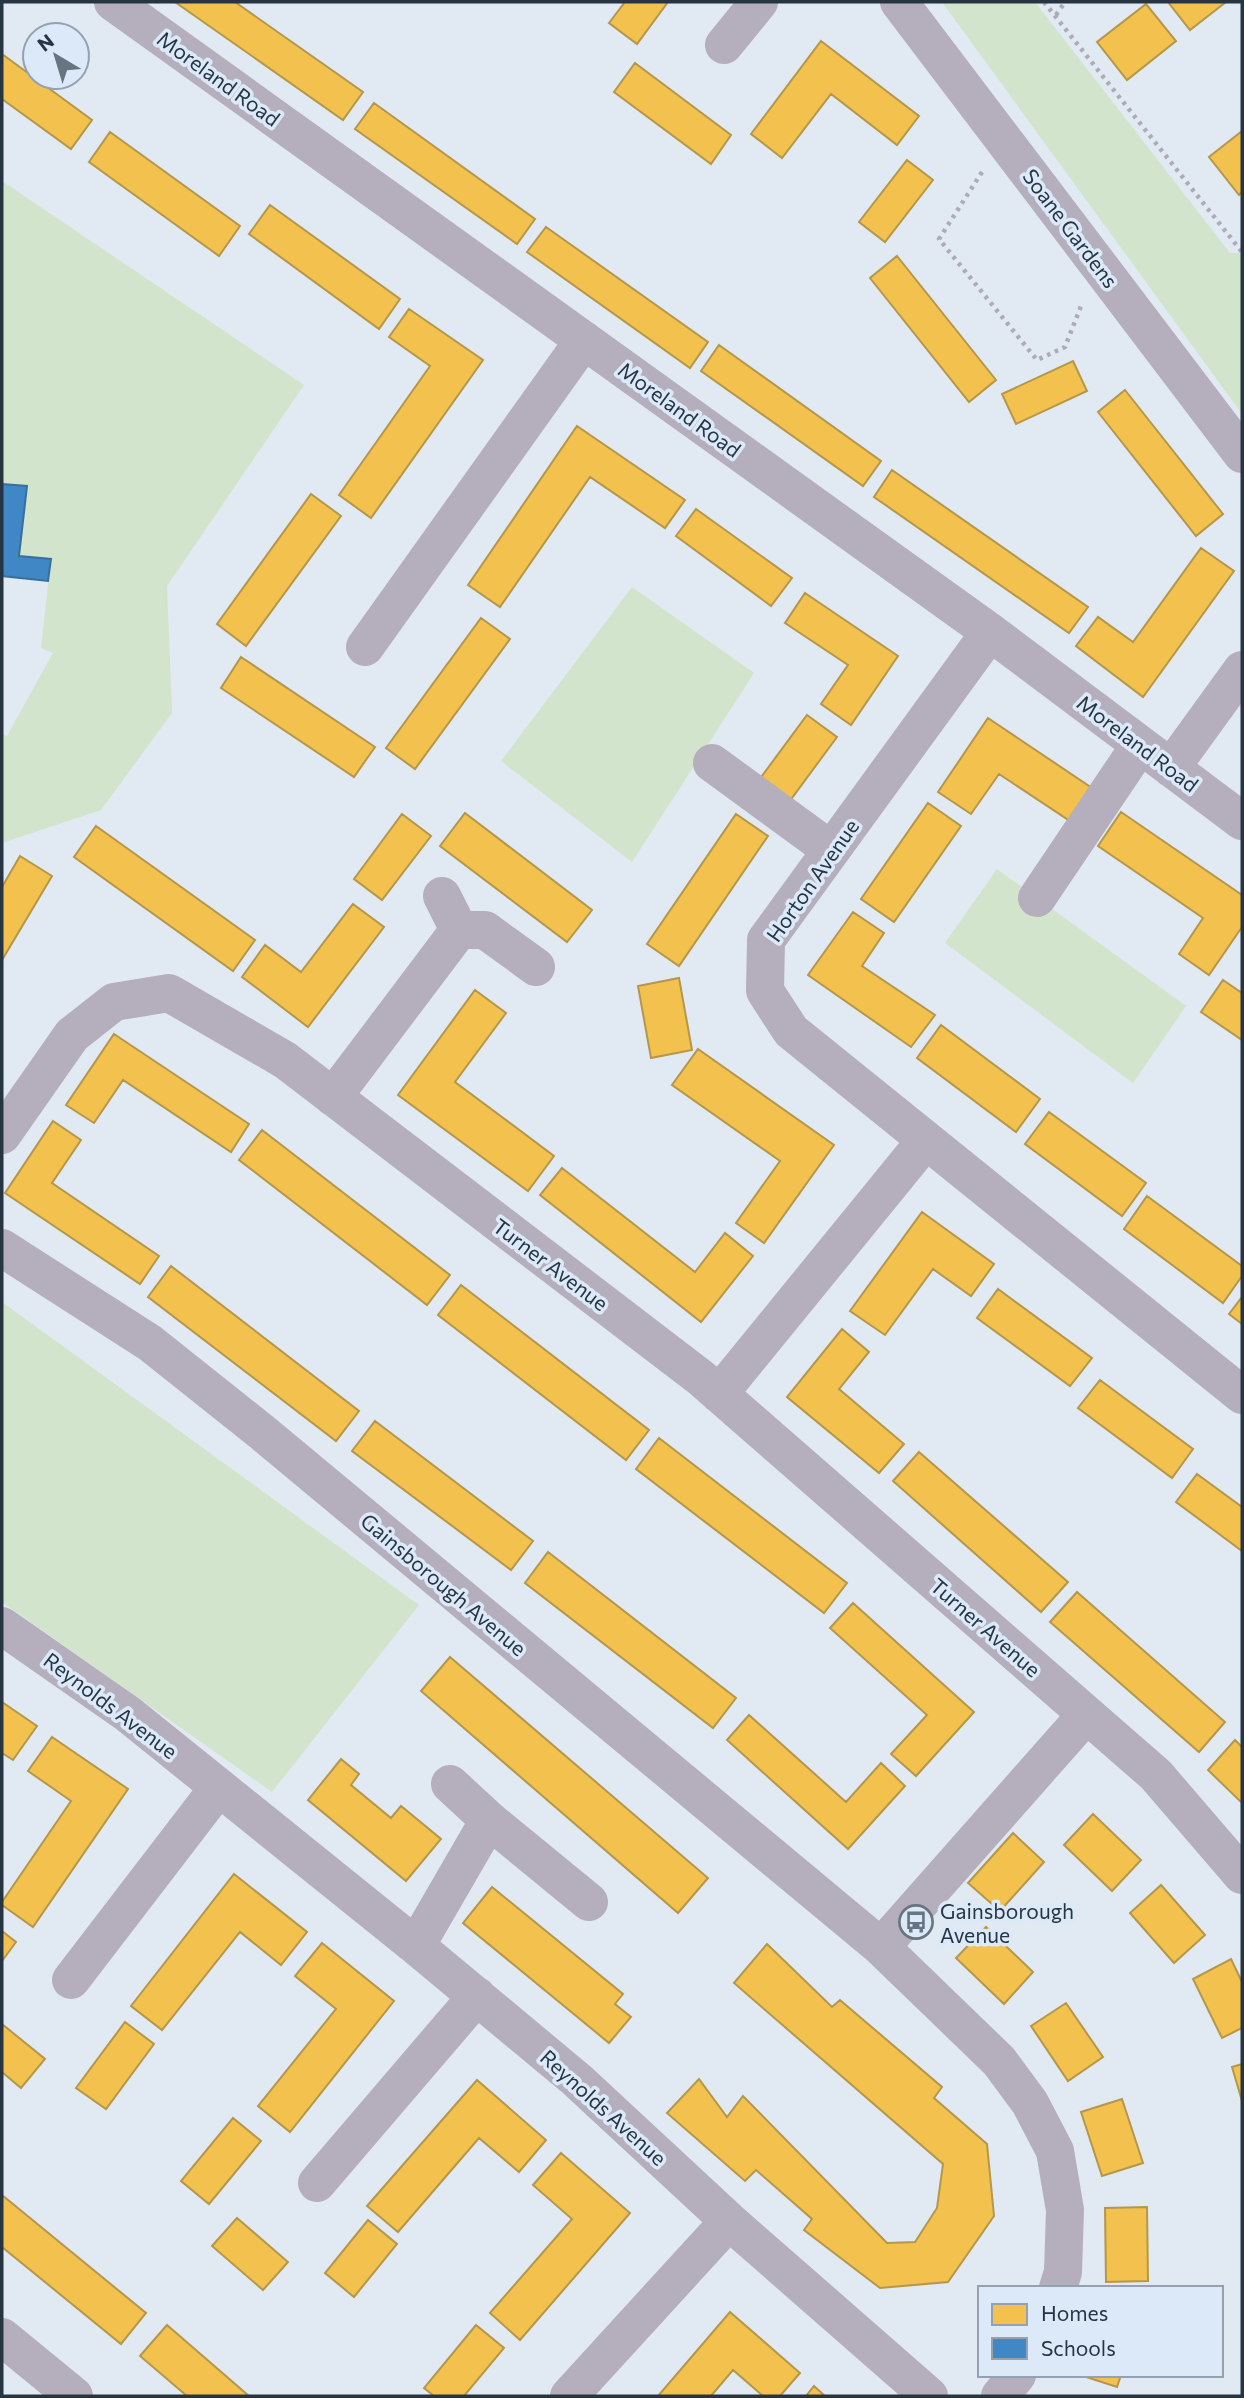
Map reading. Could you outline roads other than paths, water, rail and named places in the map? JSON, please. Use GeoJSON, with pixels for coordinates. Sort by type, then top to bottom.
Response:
{"type":"FeatureCollection","features":[{"type":"Feature","properties":{"kind":"street","name":"Moreland Road"},"geometry":{"type":"LineString","coordinates":[[113,2],[990,632],[1242,821]]}},
{"type":"Feature","properties":{"kind":"street"},"geometry":{"type":"LineString","coordinates":[[724,45],[759,2]]}},
{"type":"Feature","properties":{"kind":"street","name":"Soane Gardens"},"geometry":{"type":"LineString","coordinates":[[899,2],[1242,454]]}},
{"type":"Feature","properties":{"kind":"street"},"geometry":{"type":"LineString","coordinates":[[365,647],[584,340]]}},
{"type":"Feature","properties":{"kind":"street","name":"Horton Avenue"},"geometry":{"type":"LineString","coordinates":[[990,632],[766,940],[765,991],[791,1031],[1242,1395]]}},
{"type":"Feature","properties":{"kind":"street"},"geometry":{"type":"LineString","coordinates":[[1171,768],[1242,670]]}},
{"type":"Feature","properties":{"kind":"street"},"geometry":{"type":"LineString","coordinates":[[1037,898],[1140,746]]}},
{"type":"Feature","properties":{"kind":"street"},"geometry":{"type":"LineString","coordinates":[[712,763],[831,850]]}},
{"type":"Feature","properties":{"kind":"street"},"geometry":{"type":"LineString","coordinates":[[442,896],[459,930]]}},
{"type":"Feature","properties":{"kind":"street"},"geometry":{"type":"LineString","coordinates":[[459,930],[485,930],[536,967]]}},
{"type":"Feature","properties":{"kind":"street"},"geometry":{"type":"LineString","coordinates":[[333,1097],[459,930]]}},
{"type":"Feature","properties":{"kind":"street","name":"Turner Avenue"},"geometry":{"type":"LineString","coordinates":[[2,1135],[72,1035],[114,1002],[169,993],[285,1060],[719,1394],[1156,1775],[1242,1875]]}},
{"type":"Feature","properties":{"kind":"street"},"geometry":{"type":"LineString","coordinates":[[719,1394],[926,1140]]}},
{"type":"Feature","properties":{"kind":"street","name":"Gainsborough Avenue"},"geometry":{"type":"LineString","coordinates":[[2,1248],[150,1343],[263,1433],[881,1947],[999,2061],[1030,2103],[1055,2151],[1065,2210],[1063,2272],[1059,2286]]}},
{"type":"Feature","properties":{"kind":"street","name":"Reynolds Avenue"},"geometry":{"type":"LineString","coordinates":[[2,1626],[128,1714],[477,1996],[577,2080],[729,2221],[929,2396]]}},
{"type":"Feature","properties":{"kind":"street"},"geometry":{"type":"LineString","coordinates":[[881,1947],[1086,1715]]}},
{"type":"Feature","properties":{"kind":"street"},"geometry":{"type":"LineString","coordinates":[[450,1784],[489,1820],[589,1902]]}},
{"type":"Feature","properties":{"kind":"street"},"geometry":{"type":"LineString","coordinates":[[71,1980],[219,1787]]}},
{"type":"Feature","properties":{"kind":"street"},"geometry":{"type":"LineString","coordinates":[[416,1946],[489,1820]]}},
{"type":"Feature","properties":{"kind":"street"},"geometry":{"type":"LineString","coordinates":[[317,2183],[477,1996]]}},
{"type":"Feature","properties":{"kind":"street"},"geometry":{"type":"LineString","coordinates":[[569,2396],[729,2221]]}},
{"type":"Feature","properties":{"kind":"street"},"geometry":{"type":"LineString","coordinates":[[2,2337],[74,2396]]}},
{"type":"Feature","properties":{"kind":"street"},"geometry":{"type":"LineString","coordinates":[[1000,2396],[1015,2377]]}},
{"type":"Feature","properties":{"kind":"place","name":"Gainsborough Avenue"},"geometry":{"type":"Point","coordinates":[916,1922]}}]}
